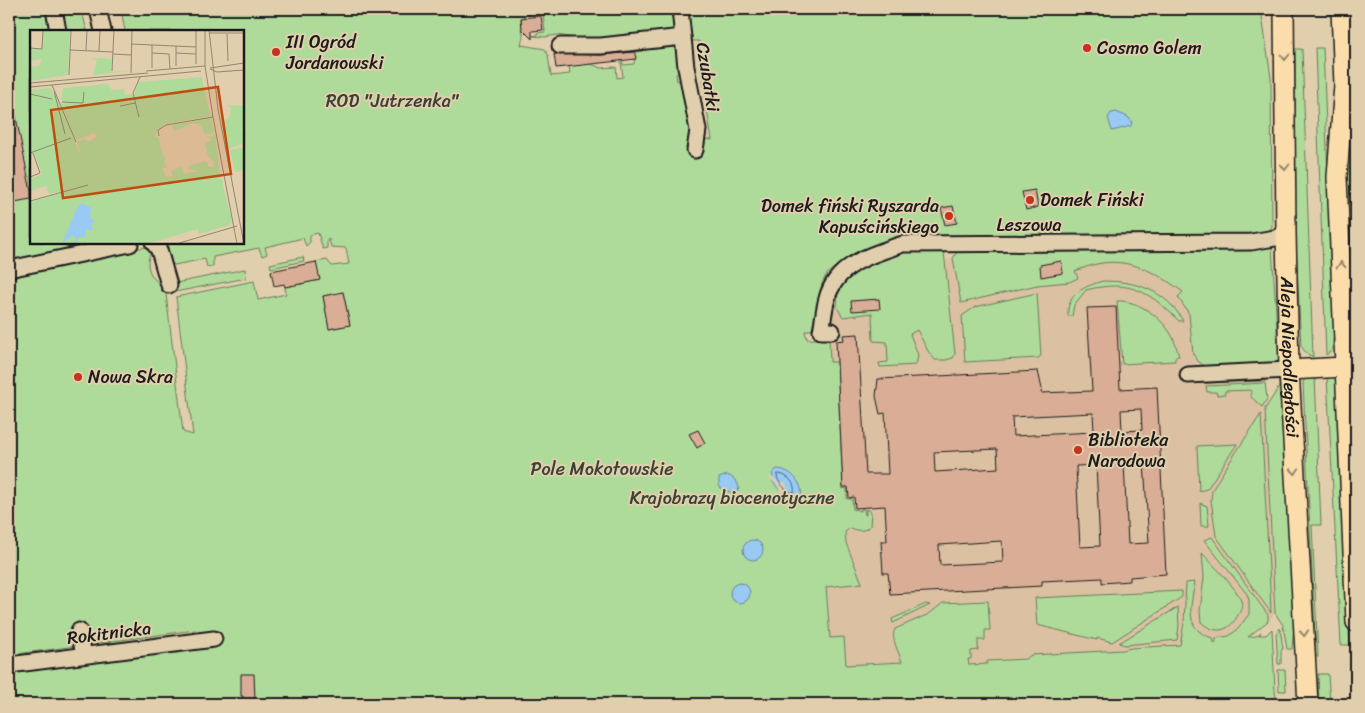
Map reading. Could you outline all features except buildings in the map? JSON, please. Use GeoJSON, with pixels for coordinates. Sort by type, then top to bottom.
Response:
{"type":"FeatureCollection","features":[{"type":"Feature","properties":{"kind":"main road","name":"Aleja Niepodległości"},"geometry":{"type":"LineString","coordinates":[[1284,9],[1289,370],[1308,704]]}},
{"type":"Feature","properties":{"kind":"main road"},"geometry":{"type":"LineString","coordinates":[[1341,9],[1343,90],[1336,177],[1356,622]]}},
{"type":"Feature","properties":{"kind":"main road"},"geometry":{"type":"LineString","coordinates":[[1289,370],[1345,367]]}},
{"type":"Feature","properties":{"kind":"street"},"geometry":{"type":"LineString","coordinates":[[54,9],[58,30]]}},
{"type":"Feature","properties":{"kind":"street"},"geometry":{"type":"LineString","coordinates":[[98,9],[103,30]]}},
{"type":"Feature","properties":{"kind":"street","name":"Czubatki"},"geometry":{"type":"LineString","coordinates":[[680,9],[686,67],[698,130],[695,150]]}},
{"type":"Feature","properties":{"kind":"street"},"geometry":{"type":"LineString","coordinates":[[560,46],[601,46],[683,37]]}},
{"type":"Feature","properties":{"kind":"street","name":"Leszowa"},"geometry":{"type":"LineString","coordinates":[[827,331],[829,291],[835,281],[845,270],[868,256],[903,244],[1251,242],[1274,238],[1286,233]]}},
{"type":"Feature","properties":{"kind":"street"},"geometry":{"type":"LineString","coordinates":[[9,269],[130,244]]}},
{"type":"Feature","properties":{"kind":"street"},"geometry":{"type":"LineString","coordinates":[[154,244],[159,250],[169,285]]}},
{"type":"Feature","properties":{"kind":"street"},"geometry":{"type":"LineString","coordinates":[[1188,375],[1289,370]]}},
{"type":"Feature","properties":{"kind":"street"},"geometry":{"type":"LineString","coordinates":[[79,631],[84,655]]}},
{"type":"Feature","properties":{"kind":"street","name":"Rokitnicka"},"geometry":{"type":"LineString","coordinates":[[9,664],[214,639]]}},
{"type":"Feature","properties":{"kind":"shaded area"},"geometry":{"type":"Polygon","coordinates":[[[1259,249],[1275,613],[1268,621],[1214,644],[1131,648],[987,661],[987,664],[968,665],[968,659],[846,666],[830,639],[826,587],[842,585],[829,339],[832,336],[833,297],[842,285],[953,258],[958,251],[1259,249]]]}},
{"type":"Feature","properties":{"kind":"green space","name":"Pole Mokotowskie"},"geometry":{"type":"Polygon","coordinates":[[[9,9],[80,9],[87,30],[30,30],[30,244],[129,244],[130,250],[150,246],[151,252],[148,265],[150,273],[155,280],[165,286],[183,432],[193,435],[176,297],[254,281],[258,300],[286,294],[285,287],[319,280],[316,262],[327,260],[332,266],[349,264],[346,248],[331,247],[329,239],[327,240],[327,248],[323,249],[318,233],[310,235],[310,242],[306,246],[303,238],[265,247],[267,254],[262,256],[259,248],[213,257],[213,266],[207,267],[205,259],[174,265],[172,263],[167,244],[244,244],[244,30],[125,30],[121,9],[675,9],[676,30],[674,33],[593,41],[557,35],[545,37],[532,36],[545,32],[543,13],[526,15],[525,18],[521,18],[523,36],[521,45],[545,49],[548,55],[551,76],[570,74],[568,53],[576,52],[578,65],[591,64],[601,68],[616,67],[617,78],[623,77],[619,47],[621,47],[623,65],[634,64],[635,52],[642,51],[645,43],[677,39],[681,73],[676,74],[677,81],[682,80],[692,134],[690,138],[712,140],[707,110],[709,109],[702,76],[699,41],[691,41],[688,9],[1261,9],[1271,78],[1272,227],[1268,231],[1232,237],[872,247],[846,260],[828,273],[822,283],[818,328],[805,331],[807,339],[829,339],[830,362],[837,362],[843,489],[847,488],[847,499],[852,499],[853,509],[861,511],[861,509],[864,509],[865,515],[866,509],[871,512],[870,526],[860,530],[850,528],[845,532],[846,543],[862,583],[826,587],[830,638],[844,637],[846,665],[902,662],[894,641],[895,629],[929,614],[943,603],[988,601],[990,630],[985,630],[985,640],[978,640],[978,650],[971,651],[971,659],[968,659],[969,665],[987,664],[987,661],[1026,659],[1031,655],[1180,645],[1184,623],[1186,583],[1195,582],[1191,608],[1193,623],[1203,634],[1213,638],[1214,643],[1216,638],[1229,636],[1238,629],[1249,614],[1249,600],[1247,594],[1204,540],[1212,537],[1268,615],[1268,621],[1248,637],[1256,636],[1261,632],[1259,635],[1266,635],[1272,629],[1277,704],[9,704],[9,671],[201,646],[199,631],[9,655],[9,9]],[[343,292],[323,296],[329,329],[350,325],[343,292]]]}},
{"type":"Feature","properties":{"kind":"green space"},"geometry":{"type":"Polygon","coordinates":[[[1315,48],[1323,48],[1334,333],[1332,350],[1326,355],[1315,48]]]}},
{"type":"Feature","properties":{"kind":"green space"},"geometry":{"type":"Polygon","coordinates":[[[1295,49],[1302,49],[1313,357],[1306,353],[1301,346],[1296,245],[1295,49]]]}},
{"type":"Feature","properties":{"kind":"green space"},"geometry":{"type":"Polygon","coordinates":[[[1356,148],[1356,252],[1351,252],[1346,169],[1349,152],[1356,148]]]}},
{"type":"Feature","properties":{"kind":"green space"},"geometry":{"type":"Polygon","coordinates":[[[1272,246],[1279,364],[1210,368],[1198,361],[1193,354],[1189,314],[1178,297],[1183,292],[1143,268],[1109,262],[1075,271],[1078,278],[1069,282],[1037,285],[961,303],[953,258],[959,249],[1272,246]]]}},
{"type":"Feature","properties":{"kind":"green space"},"geometry":{"type":"Polygon","coordinates":[[[909,248],[943,250],[944,252],[955,354],[953,358],[935,360],[917,330],[910,334],[918,355],[916,365],[880,367],[879,363],[888,362],[887,342],[873,341],[872,313],[843,317],[837,307],[838,290],[848,277],[876,258],[909,248]]]}},
{"type":"Feature","properties":{"kind":"green space"},"geometry":{"type":"Polygon","coordinates":[[[303,257],[304,261],[271,268],[270,264],[303,257]]]}},
{"type":"Feature","properties":{"kind":"green space"},"geometry":{"type":"Polygon","coordinates":[[[245,269],[246,278],[175,292],[176,283],[245,269]]]}},
{"type":"Feature","properties":{"kind":"green space"},"geometry":{"type":"Polygon","coordinates":[[[1103,281],[1127,283],[1149,289],[1168,302],[1183,321],[1179,321],[1148,295],[1127,287],[1115,286],[1086,290],[1074,305],[1072,316],[1068,316],[1070,302],[1078,292],[1083,288],[1103,281]]]}},
{"type":"Feature","properties":{"kind":"green space"},"geometry":{"type":"Polygon","coordinates":[[[1356,290],[1356,382],[1352,302],[1356,290]]]}},
{"type":"Feature","properties":{"kind":"green space"},"geometry":{"type":"Polygon","coordinates":[[[1037,293],[1041,356],[1038,358],[965,362],[962,316],[975,307],[1037,293]]]}},
{"type":"Feature","properties":{"kind":"green space"},"geometry":{"type":"Polygon","coordinates":[[[1117,301],[1125,301],[1139,306],[1159,319],[1174,340],[1179,356],[1175,357],[1175,361],[1122,364],[1117,301]]]}},
{"type":"Feature","properties":{"kind":"green space"},"geometry":{"type":"Polygon","coordinates":[[[1315,376],[1321,525],[1312,525],[1318,657],[1316,657],[1303,383],[1305,377],[1315,376]]]}},
{"type":"Feature","properties":{"kind":"green space"},"geometry":{"type":"Polygon","coordinates":[[[1327,376],[1337,378],[1345,586],[1350,645],[1341,645],[1327,376]]]}},
{"type":"Feature","properties":{"kind":"green space"},"geometry":{"type":"Polygon","coordinates":[[[1265,377],[1265,381],[1206,383],[1206,380],[1265,377]]]}},
{"type":"Feature","properties":{"kind":"green space"},"geometry":{"type":"Polygon","coordinates":[[[1279,377],[1281,377],[1294,625],[1292,649],[1287,649],[1283,625],[1275,613],[1265,409],[1279,387],[1279,377]]]}},
{"type":"Feature","properties":{"kind":"green space"},"geometry":{"type":"Polygon","coordinates":[[[1265,383],[1267,399],[1262,407],[1251,397],[1251,390],[1225,391],[1225,394],[1217,395],[1216,392],[1207,392],[1206,386],[1265,383]]]}},
{"type":"Feature","properties":{"kind":"green space"},"geometry":{"type":"Polygon","coordinates":[[[1261,414],[1271,613],[1216,536],[1211,500],[1212,491],[1216,483],[1261,414]]]}},
{"type":"Feature","properties":{"kind":"green space"},"geometry":{"type":"Polygon","coordinates":[[[1237,444],[1207,489],[1199,491],[1197,446],[1237,444]]]}},
{"type":"Feature","properties":{"kind":"green space"},"geometry":{"type":"Polygon","coordinates":[[[1200,503],[1207,506],[1209,526],[1201,526],[1200,503]]]}},
{"type":"Feature","properties":{"kind":"green space"},"geometry":{"type":"Polygon","coordinates":[[[1202,553],[1230,583],[1242,603],[1241,610],[1234,621],[1221,630],[1211,629],[1201,622],[1200,611],[1204,577],[1202,553]]]}},
{"type":"Feature","properties":{"kind":"green space"},"geometry":{"type":"Polygon","coordinates":[[[1182,591],[1182,597],[1112,642],[1037,625],[1035,598],[1182,591]]]}},
{"type":"Feature","properties":{"kind":"green space"},"geometry":{"type":"Polygon","coordinates":[[[926,604],[930,605],[893,623],[892,619],[926,604]]]}},
{"type":"Feature","properties":{"kind":"green space"},"geometry":{"type":"Polygon","coordinates":[[[1178,607],[1179,626],[1177,640],[1125,645],[1119,643],[1178,607]]]}},
{"type":"Feature","properties":{"kind":"green space"},"geometry":{"type":"Polygon","coordinates":[[[1280,628],[1283,649],[1281,650],[1281,664],[1278,664],[1276,634],[1280,628]]]}},
{"type":"Feature","properties":{"kind":"green space"},"geometry":{"type":"Polygon","coordinates":[[[1278,670],[1285,670],[1286,691],[1279,691],[1278,670]]]}},
{"type":"Feature","properties":{"kind":"green space"},"geometry":{"type":"Polygon","coordinates":[[[1318,674],[1328,674],[1330,704],[1319,704],[1318,674]]]}},
{"type":"Feature","properties":{"kind":"water"},"geometry":{"type":"Polygon","coordinates":[[[1116,112],[1128,117],[1132,122],[1131,126],[1112,131],[1108,118],[1111,113],[1116,112]]]}},
{"type":"Feature","properties":{"kind":"water"},"geometry":{"type":"Polygon","coordinates":[[[777,469],[788,472],[796,479],[801,489],[800,500],[787,497],[772,481],[773,472],[777,469]]]}},
{"type":"Feature","properties":{"kind":"water"},"geometry":{"type":"Polygon","coordinates":[[[727,475],[738,484],[739,489],[735,493],[725,491],[719,486],[719,478],[727,475]]]}},
{"type":"Feature","properties":{"kind":"water"},"geometry":{"type":"Polygon","coordinates":[[[749,540],[757,540],[763,546],[763,554],[757,560],[749,560],[743,554],[743,546],[749,540]]]}},
{"type":"Feature","properties":{"kind":"water"},"geometry":{"type":"Polygon","coordinates":[[[736,583],[744,583],[750,589],[750,597],[744,603],[736,603],[730,597],[730,589],[736,583]]]}},
{"type":"Feature","properties":{"kind":"pier"},"geometry":{"type":"Polygon","coordinates":[[[770,475],[780,484],[785,482],[789,492],[785,494],[786,498],[770,479],[770,475]]]}},
{"type":"Feature","properties":{"kind":"place","name":"Cosmo Golem"},"geometry":{"type":"Point","coordinates":[1087,48]}},
{"type":"Feature","properties":{"kind":"place","name":"III Ogród Jordanowski"},"geometry":{"type":"Point","coordinates":[276,52]}},
{"type":"Feature","properties":{"kind":"place","name":"Domek Fiński"},"geometry":{"type":"Point","coordinates":[1030,200]}},
{"type":"Feature","properties":{"kind":"place","name":"Domek fiński Ryszarda Kapuścińskiego"},"geometry":{"type":"Point","coordinates":[949,216]}},
{"type":"Feature","properties":{"kind":"place","name":"Nowa Skra"},"geometry":{"type":"Point","coordinates":[78,377]}},
{"type":"Feature","properties":{"kind":"place","name":"Biblioteka Narodowa"},"geometry":{"type":"Point","coordinates":[1078,450]}},
{"type":"Feature","properties":{"kind":"park label","name":"ROD \"Jutrzenka\""},"geometry":{"type":"Point","coordinates":[392,101]}},
{"type":"Feature","properties":{"kind":"park label","name":"Krajobrazy biocenotyczne"},"geometry":{"type":"Point","coordinates":[732,498]}}]}
